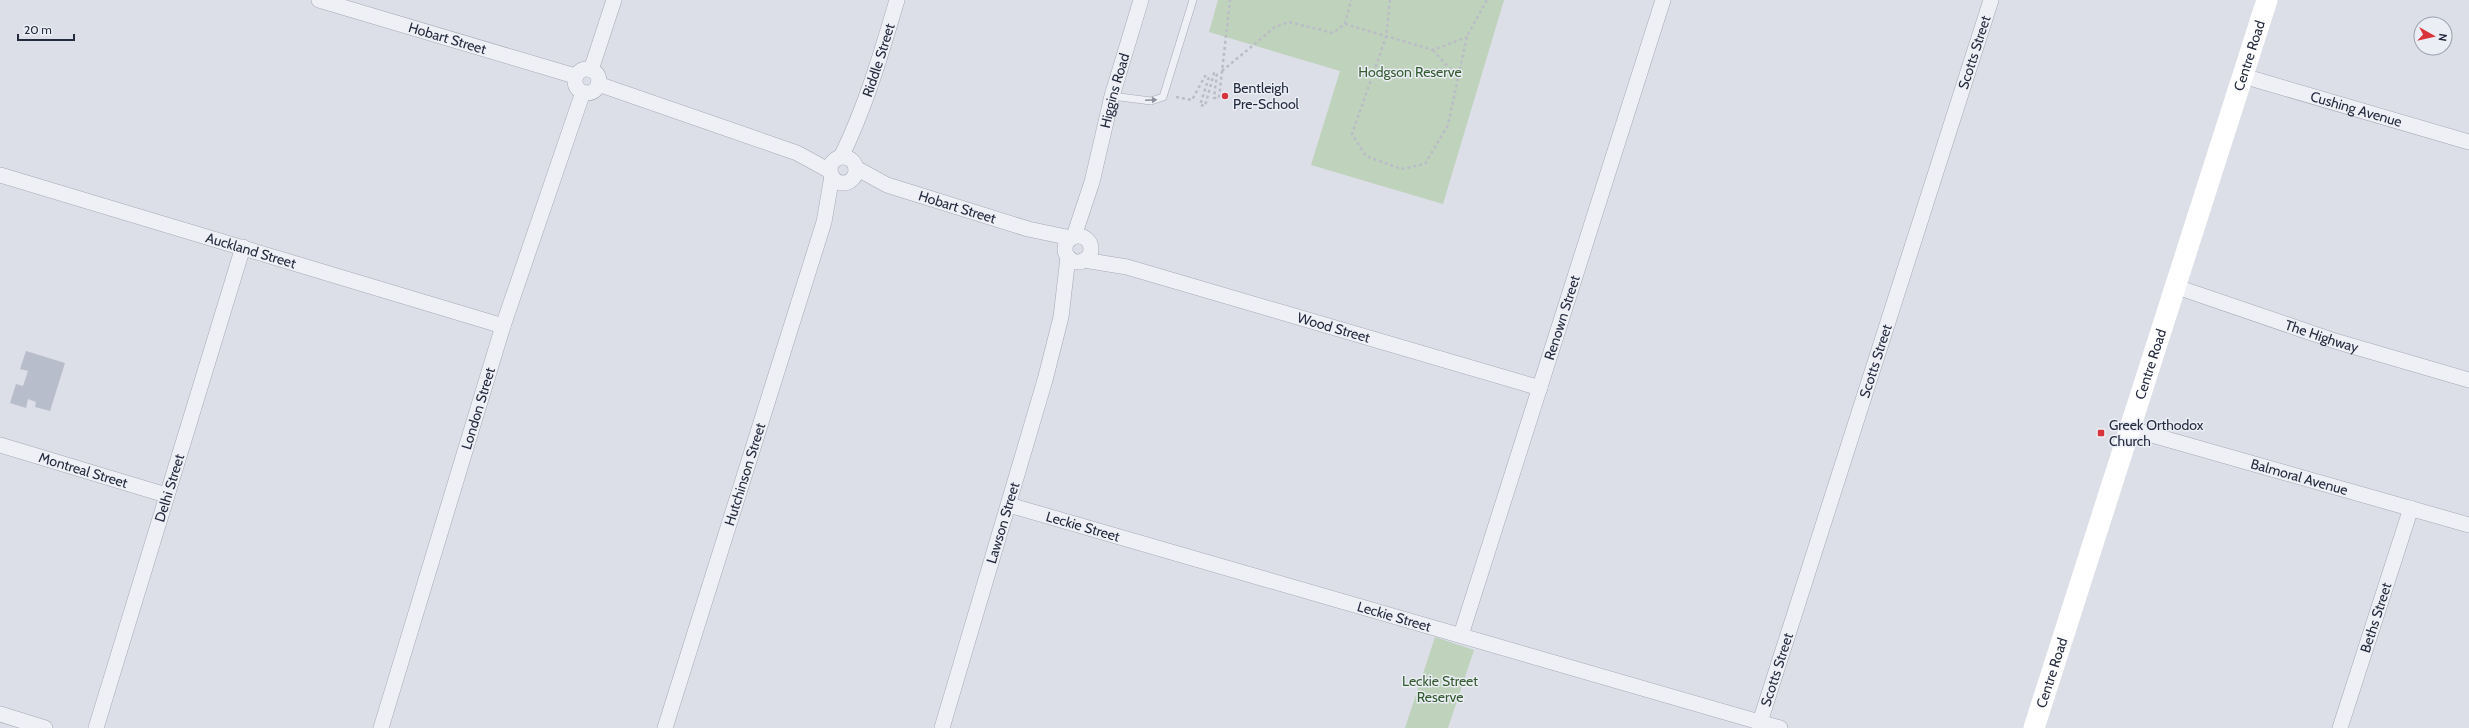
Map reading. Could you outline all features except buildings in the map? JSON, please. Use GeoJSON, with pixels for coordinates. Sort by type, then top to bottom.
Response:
{"type":"FeatureCollection","features":[{"type":"Feature","properties":{"kind":"main road","name":"Centre Road"},"geometry":{"type":"LineString","coordinates":[[2034,728],[2177,287],[2267,0]]}},
{"type":"Feature","properties":{"kind":"street","name":"Hobart Street"},"geometry":{"type":"LineString","coordinates":[[319,0],[575,76]]}},
{"type":"Feature","properties":{"kind":"street"},"geometry":{"type":"LineString","coordinates":[[591,70],[614,0]]}},
{"type":"Feature","properties":{"kind":"street","name":"Riddle Street"},"geometry":{"type":"LineString","coordinates":[[842,169],[860,120],[897,0]]}},
{"type":"Feature","properties":{"kind":"street","name":"Higgins Road"},"geometry":{"type":"LineString","coordinates":[[1078,248],[1112,96],[1141,0]]}},
{"type":"Feature","properties":{"kind":"street","name":"Renown Street"},"geometry":{"type":"LineString","coordinates":[[1461,635],[1662,0]]}},
{"type":"Feature","properties":{"kind":"street","name":"Scotts Street"},"geometry":{"type":"LineString","coordinates":[[1760,722],[1991,0]]}},
{"type":"Feature","properties":{"kind":"street"},"geometry":{"type":"LineString","coordinates":[[591,70],[598,77],[598,84],[590,92],[583,92],[577,88],[575,76],[580,71],[591,70]]}},
{"type":"Feature","properties":{"kind":"street","name":"Cushing Avenue"},"geometry":{"type":"LineString","coordinates":[[2243,76],[2469,142]]}},
{"type":"Feature","properties":{"kind":"street","name":"Hobart Street"},"geometry":{"type":"LineString","coordinates":[[598,84],[887,185],[1028,229],[1078,248]]}},
{"type":"Feature","properties":{"kind":"street","name":"London Street"},"geometry":{"type":"LineString","coordinates":[[381,728],[503,326],[583,92]]}},
{"type":"Feature","properties":{"kind":"street","name":"Hutchinson Street"},"geometry":{"type":"LineString","coordinates":[[665,728],[842,169]]}},
{"type":"Feature","properties":{"kind":"street","name":"Auckland Street"},"geometry":{"type":"LineString","coordinates":[[0,175],[503,326]]}},
{"type":"Feature","properties":{"kind":"street","name":"Delhi Street"},"geometry":{"type":"LineString","coordinates":[[96,728],[243,247]]}},
{"type":"Feature","properties":{"kind":"street","name":"Wood Street"},"geometry":{"type":"LineString","coordinates":[[1078,248],[1127,267],[1540,388]]}},
{"type":"Feature","properties":{"kind":"street","name":"Lawson Street"},"geometry":{"type":"LineString","coordinates":[[942,728],[1039,404],[1078,248]]}},
{"type":"Feature","properties":{"kind":"street","name":"The Highway"},"geometry":{"type":"LineString","coordinates":[[2177,287],[2335,341],[2469,380]]}},
{"type":"Feature","properties":{"kind":"street","name":"Balmoral Avenue"},"geometry":{"type":"LineString","coordinates":[[2130,429],[2469,525]]}},
{"type":"Feature","properties":{"kind":"street","name":"Montreal Street"},"geometry":{"type":"LineString","coordinates":[[0,445],[166,495]]}},
{"type":"Feature","properties":{"kind":"street","name":"Leckie Street"},"geometry":{"type":"LineString","coordinates":[[1009,504],[1780,728]]}},
{"type":"Feature","properties":{"kind":"street","name":"Beths Street"},"geometry":{"type":"LineString","coordinates":[[2340,728],[2411,508]]}},
{"type":"Feature","properties":{"kind":"street"},"geometry":{"type":"LineString","coordinates":[[0,714],[45,728]]}},
{"type":"Feature","properties":{"kind":"lane"},"geometry":{"type":"LineString","coordinates":[[1112,96],[1151,101],[1163,97],[1193,0]]}},
{"type":"Feature","properties":{"kind":"path"},"geometry":{"type":"LineString","coordinates":[[1192,100],[1205,76],[1209,77],[1200,105],[1205,106],[1214,72],[1217,73],[1214,98],[1219,98],[1230,0]]}},
{"type":"Feature","properties":{"kind":"path"},"geometry":{"type":"LineString","coordinates":[[1222,71],[1274,27],[1289,22],[1333,33],[1345,24],[1351,0]]}},
{"type":"Feature","properties":{"kind":"path"},"geometry":{"type":"LineString","coordinates":[[1390,0],[1386,37],[1352,134],[1366,156],[1401,169],[1426,164],[1448,125],[1457,77],[1467,36],[1487,0]]}},
{"type":"Feature","properties":{"kind":"path"},"geometry":{"type":"LineString","coordinates":[[1345,24],[1433,50],[1457,77]]}},
{"type":"Feature","properties":{"kind":"path"},"geometry":{"type":"LineString","coordinates":[[1433,50],[1467,36]]}},
{"type":"Feature","properties":{"kind":"green space","name":"Hodgson Reserve"},"geometry":{"type":"Polygon","coordinates":[[[1218,0],[1504,0],[1443,204],[1311,165],[1340,71],[1209,32],[1218,0]]]}},
{"type":"Feature","properties":{"kind":"green space","name":"Leckie Street Reserve"},"geometry":{"type":"Polygon","coordinates":[[[1435,637],[1474,650],[1448,728],[1405,728],[1435,637]]]}},
{"type":"Feature","properties":{"kind":"place","name":"Bentleigh Pre-School"},"geometry":{"type":"Point","coordinates":[1225,96]}},
{"type":"Feature","properties":{"kind":"place","name":"Greek Orthodox Church"},"geometry":{"type":"Point","coordinates":[2101,433]}}]}
